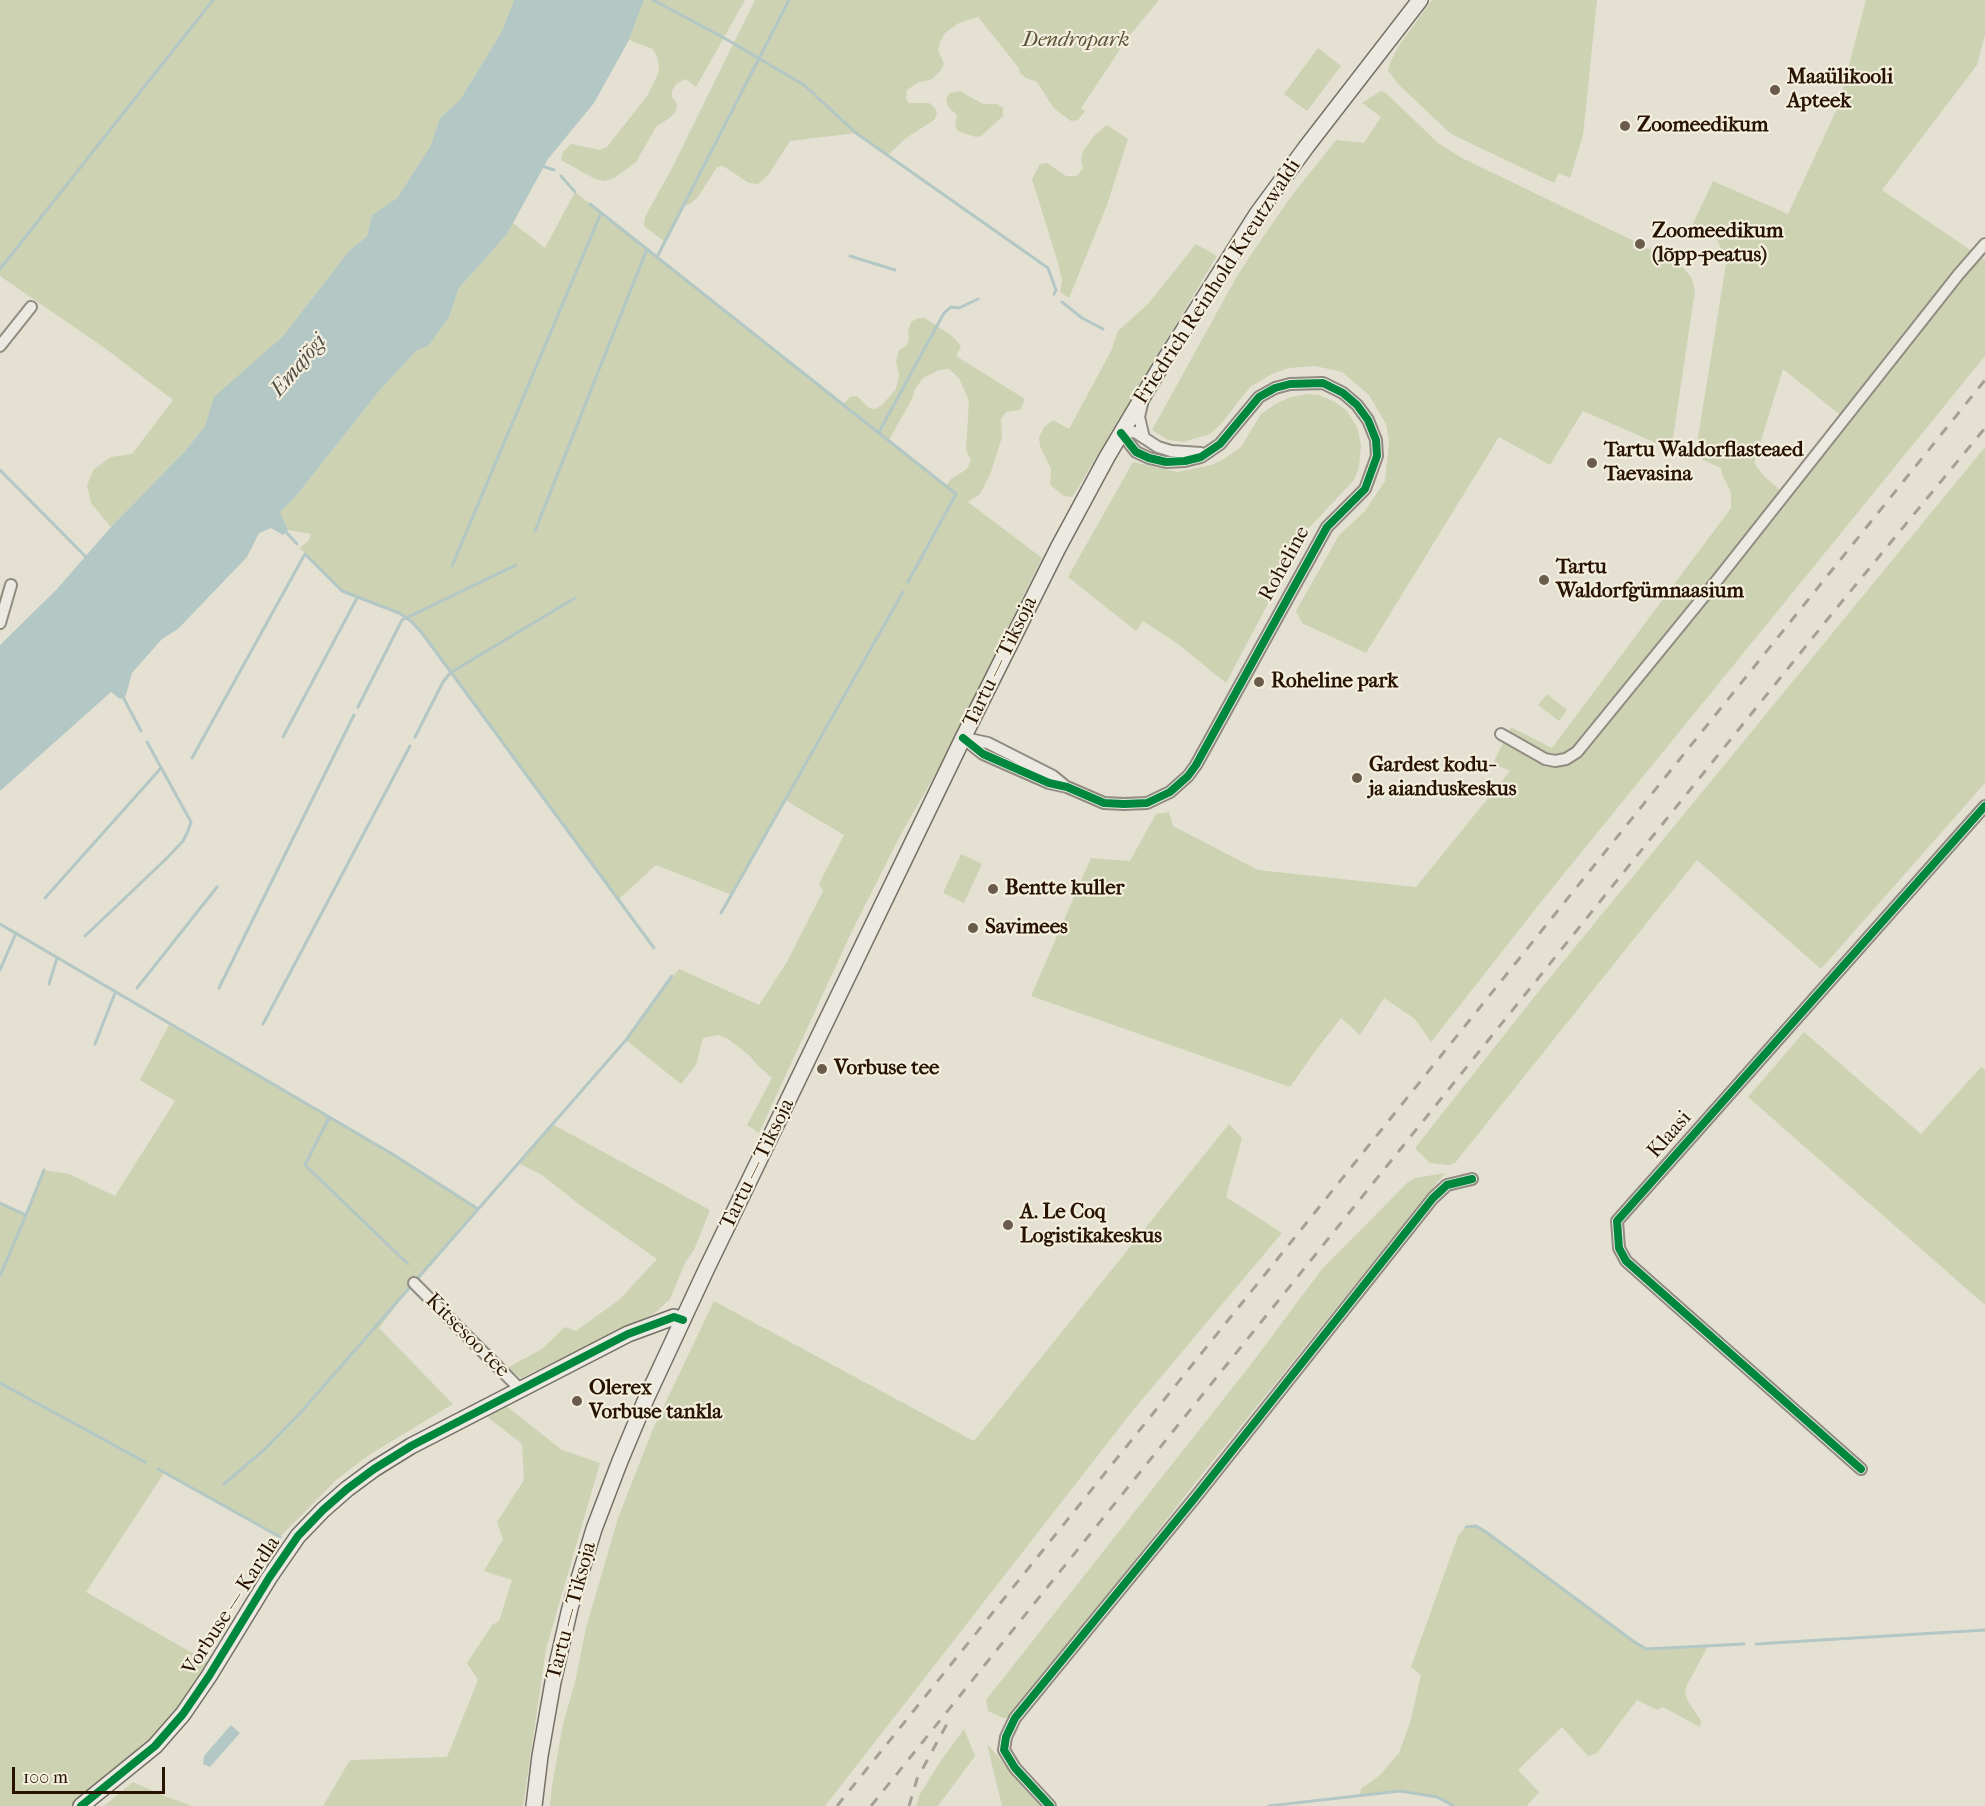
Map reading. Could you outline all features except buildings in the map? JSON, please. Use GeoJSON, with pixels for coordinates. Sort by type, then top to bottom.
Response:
{"type":"FeatureCollection","features":[{"type":"Feature","properties":{"kind":"main road","name":"Friedrich Reinhold Kreutzwaldi"},"geometry":{"type":"LineString","coordinates":[[1058,548],[1143,396],[1257,214],[1420,0]]}},
{"type":"Feature","properties":{"kind":"main road","name":"Tartu — Tiksoja"},"geometry":{"type":"LineString","coordinates":[[534,1806],[553,1682],[570,1608],[594,1529],[633,1430],[683,1320],[963,738],[1058,548]]}},
{"type":"Feature","properties":{"kind":"main road","name":"Vorbuse — Kardla"},"geometry":{"type":"LineString","coordinates":[[81,1806],[155,1746],[183,1714],[269,1578],[298,1536],[323,1510],[374,1469],[520,1389],[646,1326],[674,1317],[683,1320]]}},
{"type":"Feature","properties":{"kind":"street"},"geometry":{"type":"LineString","coordinates":[[1501,734],[1545,759],[1555,761],[1566,759],[1577,752],[1985,244]]}},
{"type":"Feature","properties":{"kind":"street"},"geometry":{"type":"LineString","coordinates":[[0,346],[31,307]]}},
{"type":"Feature","properties":{"kind":"street","name":"Roheline"},"geometry":{"type":"LineString","coordinates":[[963,738],[988,743],[1053,776],[1067,787],[1104,803],[1147,803],[1170,792],[1188,776],[1196,765],[1327,527],[1365,489],[1377,456],[1376,440],[1368,420],[1357,405],[1323,382],[1290,384],[1275,388],[1259,397],[1220,444],[1201,457],[1166,462],[1149,458],[1136,452],[1121,433]]}},
{"type":"Feature","properties":{"kind":"street"},"geometry":{"type":"LineString","coordinates":[[1143,396],[1139,417],[1144,438]]}},
{"type":"Feature","properties":{"kind":"street"},"geometry":{"type":"LineString","coordinates":[[1121,433],[1135,432],[1158,447],[1171,452],[1207,452]]}},
{"type":"Feature","properties":{"kind":"street"},"geometry":{"type":"LineString","coordinates":[[0,623],[11,585]]}},
{"type":"Feature","properties":{"kind":"street","name":"Klaasi"},"geometry":{"type":"LineString","coordinates":[[1862,1469],[1626,1261],[1619,1248],[1617,1221],[1985,806]]}},
{"type":"Feature","properties":{"kind":"street"},"geometry":{"type":"LineString","coordinates":[[1050,1806],[1015,1768],[1004,1750],[1006,1737],[1015,1718],[1194,1499],[1433,1198],[1447,1185],[1472,1179]]}},
{"type":"Feature","properties":{"kind":"street","name":"Kitsesoo tee"},"geometry":{"type":"LineString","coordinates":[[414,1283],[520,1389]]}},
{"type":"Feature","properties":{"kind":"green space"},"geometry":{"type":"Polygon","coordinates":[[[0,0],[514,0],[502,31],[460,100],[440,118],[430,147],[397,198],[372,215],[367,236],[348,252],[283,336],[215,397],[205,426],[185,451],[111,527],[91,503],[87,485],[94,469],[111,457],[132,454],[173,400],[106,349],[0,276],[0,0]]]}},
{"type":"Feature","properties":{"kind":"green space"},"geometry":{"type":"Polygon","coordinates":[[[644,0],[745,0],[696,87],[686,79],[676,84],[672,97],[677,104],[676,111],[656,127],[636,162],[614,178],[605,181],[595,179],[561,160],[563,152],[571,144],[600,150],[607,147],[647,96],[658,74],[657,56],[653,49],[629,40],[644,0]]]}},
{"type":"Feature","properties":{"kind":"green space","name":"Dendropark"},"geometry":{"type":"Polygon","coordinates":[[[755,0],[1159,0],[1129,36],[1081,108],[1085,111],[1078,120],[1071,121],[1053,107],[1037,82],[1020,73],[1019,68],[978,17],[957,24],[945,33],[938,50],[944,64],[941,70],[932,79],[917,83],[907,90],[906,99],[909,103],[929,103],[935,108],[937,114],[934,120],[906,138],[888,155],[856,133],[790,141],[769,174],[758,184],[749,183],[723,166],[717,167],[698,197],[684,206],[665,242],[644,226],[645,217],[672,168],[755,0]]]}},
{"type":"Feature","properties":{"kind":"green space"},"geometry":{"type":"Polygon","coordinates":[[[1432,0],[1597,0],[1583,135],[1570,178],[1559,173],[1554,183],[1451,134],[1399,85],[1388,70],[1391,61],[1398,47],[1432,0]]]}},
{"type":"Feature","properties":{"kind":"green space"},"geometry":{"type":"Polygon","coordinates":[[[1866,0],[1985,0],[1985,35],[1977,65],[1882,190],[1985,260],[1985,356],[1545,897],[1431,1042],[1415,1019],[1384,998],[1360,1035],[1341,1018],[1290,1087],[1031,996],[1091,858],[1130,861],[1156,814],[1169,812],[1173,826],[1258,870],[1416,887],[1510,771],[1493,763],[1511,727],[1552,748],[1731,508],[1731,492],[1721,468],[1703,460],[1696,450],[1726,264],[1717,239],[1707,232],[1692,233],[1690,230],[1713,181],[1788,214],[1838,107],[1866,0]],[[1783,369],[1754,463],[1779,489],[1773,521],[1849,422],[1783,369]]]}},
{"type":"Feature","properties":{"kind":"green space"},"geometry":{"type":"Polygon","coordinates":[[[1318,48],[1341,66],[1307,111],[1284,94],[1318,48]]]}},
{"type":"Feature","properties":{"kind":"green space"},"geometry":{"type":"Polygon","coordinates":[[[960,91],[983,104],[997,104],[1003,108],[1003,116],[981,136],[976,137],[958,131],[955,126],[957,115],[948,107],[946,99],[950,93],[960,91]]]}},
{"type":"Feature","properties":{"kind":"green space"},"geometry":{"type":"Polygon","coordinates":[[[1381,91],[1386,93],[1438,143],[1462,158],[1636,242],[1635,246],[1642,248],[1643,246],[1678,262],[1691,277],[1695,290],[1672,445],[1665,447],[1583,411],[1550,465],[1499,437],[1366,653],[1302,623],[1296,611],[1339,535],[1365,511],[1385,481],[1389,441],[1386,424],[1369,395],[1342,372],[1315,366],[1289,368],[1272,374],[1250,387],[1221,424],[1210,434],[1183,442],[1168,440],[1152,430],[1250,256],[1290,198],[1336,140],[1364,143],[1381,117],[1362,103],[1381,91]]]}},
{"type":"Feature","properties":{"kind":"green space"},"geometry":{"type":"Polygon","coordinates":[[[1107,125],[1128,139],[1107,205],[1069,298],[1060,292],[1062,280],[1058,263],[1032,179],[1040,164],[1047,163],[1066,176],[1077,176],[1083,168],[1081,160],[1083,151],[1094,136],[1107,125]]]}},
{"type":"Feature","properties":{"kind":"green space"},"geometry":{"type":"Polygon","coordinates":[[[575,192],[843,404],[850,397],[857,396],[869,408],[875,409],[882,405],[896,389],[899,375],[896,361],[899,350],[907,345],[911,322],[918,318],[925,318],[952,336],[961,346],[956,356],[1025,399],[1020,410],[1006,412],[1001,419],[1002,437],[991,472],[980,494],[968,502],[1042,558],[940,766],[901,834],[852,931],[759,1133],[747,1125],[772,1078],[750,1056],[728,1039],[718,1035],[703,1038],[696,1065],[681,1084],[626,1040],[679,969],[759,1005],[787,962],[823,891],[819,884],[844,835],[785,800],[732,895],[656,865],[618,900],[422,633],[411,621],[399,613],[342,591],[300,548],[309,540],[311,534],[288,530],[279,512],[296,496],[379,391],[416,351],[429,344],[449,317],[459,288],[507,234],[513,223],[545,248],[575,192]],[[949,369],[939,370],[923,378],[889,440],[946,485],[967,469],[971,460],[966,450],[969,401],[959,378],[949,369]]]}},
{"type":"Feature","properties":{"kind":"green space"},"geometry":{"type":"Polygon","coordinates":[[[1196,244],[1217,256],[1078,488],[1072,497],[1064,496],[1050,485],[1051,469],[1040,446],[1039,438],[1044,427],[1053,420],[1069,429],[1111,351],[1118,331],[1148,304],[1196,244]]]}},
{"type":"Feature","properties":{"kind":"green space"},"geometry":{"type":"Polygon","coordinates":[[[1307,394],[1319,395],[1346,410],[1357,427],[1361,445],[1359,467],[1354,480],[1307,530],[1226,683],[1178,644],[1143,621],[1136,631],[1068,577],[1133,462],[1177,472],[1212,465],[1241,447],[1261,414],[1291,397],[1307,394]]]}},
{"type":"Feature","properties":{"kind":"green space"},"geometry":{"type":"Polygon","coordinates":[[[1985,447],[1985,783],[1821,969],[1697,860],[1455,1163],[1448,1165],[1430,1163],[1415,1148],[1539,991],[1985,447]]]}},
{"type":"Feature","properties":{"kind":"green space"},"geometry":{"type":"Polygon","coordinates":[[[1547,694],[1567,710],[1559,721],[1538,705],[1547,694]]]}},
{"type":"Feature","properties":{"kind":"green space"},"geometry":{"type":"Polygon","coordinates":[[[961,854],[982,864],[964,903],[943,893],[961,854]]]}},
{"type":"Feature","properties":{"kind":"green space"},"geometry":{"type":"Polygon","coordinates":[[[169,1025],[394,1155],[478,1209],[410,1287],[379,1328],[453,1404],[369,1455],[336,1480],[280,1537],[164,1473],[86,1592],[215,1666],[183,1714],[81,1806],[0,1806],[0,1203],[26,1215],[44,1170],[69,1174],[115,1196],[175,1101],[140,1080],[169,1025]]]}},
{"type":"Feature","properties":{"kind":"green space"},"geometry":{"type":"Polygon","coordinates":[[[1804,1032],[1921,1134],[1981,1067],[1985,1070],[1985,1305],[1748,1097],[1804,1032]]]}},
{"type":"Feature","properties":{"kind":"green space"},"geometry":{"type":"Polygon","coordinates":[[[552,1124],[710,1210],[694,1250],[685,1263],[670,1299],[655,1313],[521,1378],[507,1368],[542,1349],[565,1327],[576,1331],[620,1299],[657,1259],[580,1205],[542,1175],[518,1163],[552,1124]]]}},
{"type":"Feature","properties":{"kind":"green space"},"geometry":{"type":"Polygon","coordinates":[[[1229,1124],[1242,1138],[1226,1197],[1282,1233],[1134,1409],[825,1806],[550,1806],[563,1724],[575,1682],[586,1628],[618,1518],[653,1429],[714,1301],[974,1441],[1229,1124]]]}},
{"type":"Feature","properties":{"kind":"green space"},"geometry":{"type":"Polygon","coordinates":[[[1445,1173],[1207,1468],[1015,1713],[1003,1718],[988,1711],[986,1700],[1252,1363],[1322,1269],[1408,1182],[1415,1178],[1445,1173]]]}},
{"type":"Feature","properties":{"kind":"green space"},"geometry":{"type":"Polygon","coordinates":[[[505,1405],[562,1450],[600,1463],[546,1649],[523,1806],[323,1806],[350,1760],[447,1757],[478,1680],[467,1663],[492,1625],[499,1621],[512,1580],[484,1571],[503,1539],[497,1522],[524,1480],[522,1444],[486,1416],[505,1405]]]}},
{"type":"Feature","properties":{"kind":"green space"},"geometry":{"type":"Polygon","coordinates":[[[1476,1526],[1646,1649],[1708,1646],[1685,1693],[1701,1721],[1700,1727],[1663,1707],[1657,1710],[1637,1700],[1597,1753],[1588,1756],[1562,1727],[1518,1770],[1539,1792],[1527,1806],[1454,1806],[1437,1797],[1400,1791],[1359,1796],[1361,1789],[1380,1775],[1399,1753],[1410,1723],[1421,1675],[1411,1667],[1458,1536],[1466,1527],[1476,1526]]]}},
{"type":"Feature","properties":{"kind":"green space"},"geometry":{"type":"Polygon","coordinates":[[[964,1729],[975,1756],[938,1806],[916,1806],[920,1794],[964,1729]]]}},
{"type":"Feature","properties":{"kind":"green space"},"geometry":{"type":"Polygon","coordinates":[[[987,1744],[1041,1806],[1002,1806],[987,1744]]]}},
{"type":"Feature","properties":{"kind":"green space"},"geometry":{"type":"Polygon","coordinates":[[[133,1782],[162,1795],[192,1806],[104,1806],[133,1782]]]}},
{"type":"Feature","properties":{"kind":"water","name":"Emajõgi"},"geometry":{"type":"Polygon","coordinates":[[[514,0],[644,0],[629,40],[594,103],[548,159],[507,234],[459,288],[449,317],[429,345],[416,351],[379,391],[296,496],[280,512],[288,530],[283,535],[271,528],[259,533],[247,557],[178,629],[162,639],[132,673],[126,695],[120,699],[111,692],[0,791],[0,645],[57,589],[111,527],[185,451],[205,426],[214,397],[283,336],[348,252],[367,236],[372,215],[397,198],[430,147],[440,118],[460,100],[502,31],[514,0]]]}},
{"type":"Feature","properties":{"kind":"water"},"geometry":{"type":"Polygon","coordinates":[[[231,1725],[240,1733],[210,1767],[203,1764],[204,1756],[231,1725]]]}},
{"type":"Feature","properties":{"kind":"waterway"},"geometry":{"type":"LineString","coordinates":[[0,269],[213,0]]}},
{"type":"Feature","properties":{"kind":"waterway"},"geometry":{"type":"LineString","coordinates":[[653,0],[726,39],[804,85],[856,133],[1048,268],[1056,290],[1054,294]]}},
{"type":"Feature","properties":{"kind":"waterway"},"geometry":{"type":"LineString","coordinates":[[657,257],[789,0]]}},
{"type":"Feature","properties":{"kind":"waterway"},"geometry":{"type":"LineString","coordinates":[[542,166],[554,170]]}},
{"type":"Feature","properties":{"kind":"waterway"},"geometry":{"type":"LineString","coordinates":[[561,176],[575,192]]}},
{"type":"Feature","properties":{"kind":"waterway"},"geometry":{"type":"LineString","coordinates":[[590,204],[956,494],[908,582]]}},
{"type":"Feature","properties":{"kind":"waterway"},"geometry":{"type":"LineString","coordinates":[[452,566],[601,213]]}},
{"type":"Feature","properties":{"kind":"waterway"},"geometry":{"type":"LineString","coordinates":[[535,531],[647,249]]}},
{"type":"Feature","properties":{"kind":"waterway"},"geometry":{"type":"LineString","coordinates":[[850,256],[895,270]]}},
{"type":"Feature","properties":{"kind":"waterway"},"geometry":{"type":"LineString","coordinates":[[879,432],[944,313],[951,307],[959,308],[978,299]]}},
{"type":"Feature","properties":{"kind":"waterway"},"geometry":{"type":"LineString","coordinates":[[1062,302],[1082,318],[1103,329]]}},
{"type":"Feature","properties":{"kind":"waterway"},"geometry":{"type":"LineString","coordinates":[[0,470],[87,558]]}},
{"type":"Feature","properties":{"kind":"waterway"},"geometry":{"type":"LineString","coordinates":[[284,530],[297,544]]}},
{"type":"Feature","properties":{"kind":"waterway"},"geometry":{"type":"LineString","coordinates":[[192,758],[305,554],[342,591],[399,613],[411,621],[422,633],[654,948]]}},
{"type":"Feature","properties":{"kind":"waterway"},"geometry":{"type":"LineString","coordinates":[[358,707],[402,620],[516,565]]}},
{"type":"Feature","properties":{"kind":"waterway"},"geometry":{"type":"LineString","coordinates":[[721,913],[903,592]]}},
{"type":"Feature","properties":{"kind":"waterway"},"geometry":{"type":"LineString","coordinates":[[283,737],[357,598]]}},
{"type":"Feature","properties":{"kind":"waterway"},"geometry":{"type":"LineString","coordinates":[[415,737],[443,682],[450,673],[575,598]]}},
{"type":"Feature","properties":{"kind":"waterway"},"geometry":{"type":"LineString","coordinates":[[122,695],[141,731]]}},
{"type":"Feature","properties":{"kind":"waterway"},"geometry":{"type":"LineString","coordinates":[[219,988],[354,715]]}},
{"type":"Feature","properties":{"kind":"waterway"},"geometry":{"type":"LineString","coordinates":[[85,936],[183,841],[191,822],[147,742]]}},
{"type":"Feature","properties":{"kind":"waterway"},"geometry":{"type":"LineString","coordinates":[[263,1024],[410,746]]}},
{"type":"Feature","properties":{"kind":"waterway"},"geometry":{"type":"LineString","coordinates":[[45,898],[161,768]]}},
{"type":"Feature","properties":{"kind":"waterway"},"geometry":{"type":"LineString","coordinates":[[137,988],[217,887]]}},
{"type":"Feature","properties":{"kind":"waterway"},"geometry":{"type":"LineString","coordinates":[[0,924],[394,1155],[478,1209]]}},
{"type":"Feature","properties":{"kind":"waterway"},"geometry":{"type":"LineString","coordinates":[[0,970],[16,933]]}},
{"type":"Feature","properties":{"kind":"waterway"},"geometry":{"type":"LineString","coordinates":[[49,984],[57,958]]}},
{"type":"Feature","properties":{"kind":"waterway"},"geometry":{"type":"LineString","coordinates":[[418,1278],[626,1040],[672,976]]}},
{"type":"Feature","properties":{"kind":"waterway"},"geometry":{"type":"LineString","coordinates":[[95,1044],[115,993]]}},
{"type":"Feature","properties":{"kind":"waterway"},"geometry":{"type":"LineString","coordinates":[[329,1118],[305,1165],[408,1264]]}},
{"type":"Feature","properties":{"kind":"waterway"},"geometry":{"type":"LineString","coordinates":[[26,1215],[44,1170]]}},
{"type":"Feature","properties":{"kind":"waterway"},"geometry":{"type":"LineString","coordinates":[[0,1203],[26,1215],[0,1276]]}},
{"type":"Feature","properties":{"kind":"waterway"},"geometry":{"type":"LineString","coordinates":[[224,1484],[265,1449],[302,1411],[410,1287],[431,1308]]}},
{"type":"Feature","properties":{"kind":"waterway"},"geometry":{"type":"LineString","coordinates":[[0,1383],[145,1462]]}},
{"type":"Feature","properties":{"kind":"waterway"},"geometry":{"type":"LineString","coordinates":[[158,1469],[280,1537]]}},
{"type":"Feature","properties":{"kind":"waterway"},"geometry":{"type":"LineString","coordinates":[[1466,1527],[1476,1526],[1486,1532],[1646,1649],[1744,1644]]}},
{"type":"Feature","properties":{"kind":"waterway"},"geometry":{"type":"LineString","coordinates":[[1756,1644],[1985,1630]]}},
{"type":"Feature","properties":{"kind":"waterway"},"geometry":{"type":"LineString","coordinates":[[1269,1806],[1400,1791],[1437,1797],[1454,1806]]}},
{"type":"Feature","properties":{"kind":"railway"},"geometry":{"type":"LineString","coordinates":[[837,1806],[1985,380]]}},
{"type":"Feature","properties":{"kind":"railway"},"geometry":{"type":"LineString","coordinates":[[871,1806],[1835,610],[1985,428]]}},
{"type":"Feature","properties":{"kind":"railway"},"geometry":{"type":"LineString","coordinates":[[909,1806],[917,1779],[948,1722]]}},
{"type":"Feature","properties":{"kind":"cycle path"},"geometry":{"type":"LineString","coordinates":[[963,738],[983,754],[1049,783],[1067,787],[1104,803],[1147,803],[1170,792],[1188,776],[1196,765],[1327,527],[1365,489],[1377,456],[1376,440],[1368,420],[1357,405],[1343,393],[1323,383],[1290,384],[1275,388],[1259,397],[1220,444],[1201,457],[1185,461],[1166,462],[1149,458],[1136,452],[1121,433]]}},
{"type":"Feature","properties":{"kind":"cycle path"},"geometry":{"type":"LineString","coordinates":[[1861,1469],[1626,1261],[1619,1248],[1617,1221],[1985,806]]}},
{"type":"Feature","properties":{"kind":"cycle path"},"geometry":{"type":"LineString","coordinates":[[1050,1806],[1015,1768],[1004,1750],[1006,1737],[1015,1718],[1194,1499],[1433,1198],[1447,1185],[1472,1179]]}},
{"type":"Feature","properties":{"kind":"cycle path"},"geometry":{"type":"LineString","coordinates":[[81,1806],[155,1746],[183,1714],[298,1536],[347,1489],[411,1446],[628,1334],[674,1317],[683,1320]]}},
{"type":"Feature","properties":{"kind":"place","name":"Maaülikooli Apteek"},"geometry":{"type":"Point","coordinates":[1775,90]}},
{"type":"Feature","properties":{"kind":"place","name":"Zoomeedikum"},"geometry":{"type":"Point","coordinates":[1625,126]}},
{"type":"Feature","properties":{"kind":"place","name":"Zoomeedikum (lõpp-peatus)"},"geometry":{"type":"Point","coordinates":[1640,244]}},
{"type":"Feature","properties":{"kind":"place","name":"Tartu Waldorflasteaed Taevasina"},"geometry":{"type":"Point","coordinates":[1592,463]}},
{"type":"Feature","properties":{"kind":"place","name":"Tartu Waldorfgümnaasium"},"geometry":{"type":"Point","coordinates":[1544,580]}},
{"type":"Feature","properties":{"kind":"place","name":"Roheline park"},"geometry":{"type":"Point","coordinates":[1259,682]}},
{"type":"Feature","properties":{"kind":"place","name":"Gardest kodu- ja aianduskeskus"},"geometry":{"type":"Point","coordinates":[1357,778]}},
{"type":"Feature","properties":{"kind":"place","name":"Bentte kuller"},"geometry":{"type":"Point","coordinates":[993,889]}},
{"type":"Feature","properties":{"kind":"place","name":"Savimees"},"geometry":{"type":"Point","coordinates":[973,928]}},
{"type":"Feature","properties":{"kind":"place","name":"Vorbuse tee"},"geometry":{"type":"Point","coordinates":[822,1069]}},
{"type":"Feature","properties":{"kind":"place","name":"A. Le Coq Logistikakeskus"},"geometry":{"type":"Point","coordinates":[1008,1225]}},
{"type":"Feature","properties":{"kind":"place","name":"Olerex Vorbuse tankla"},"geometry":{"type":"Point","coordinates":[577,1401]}}]}
